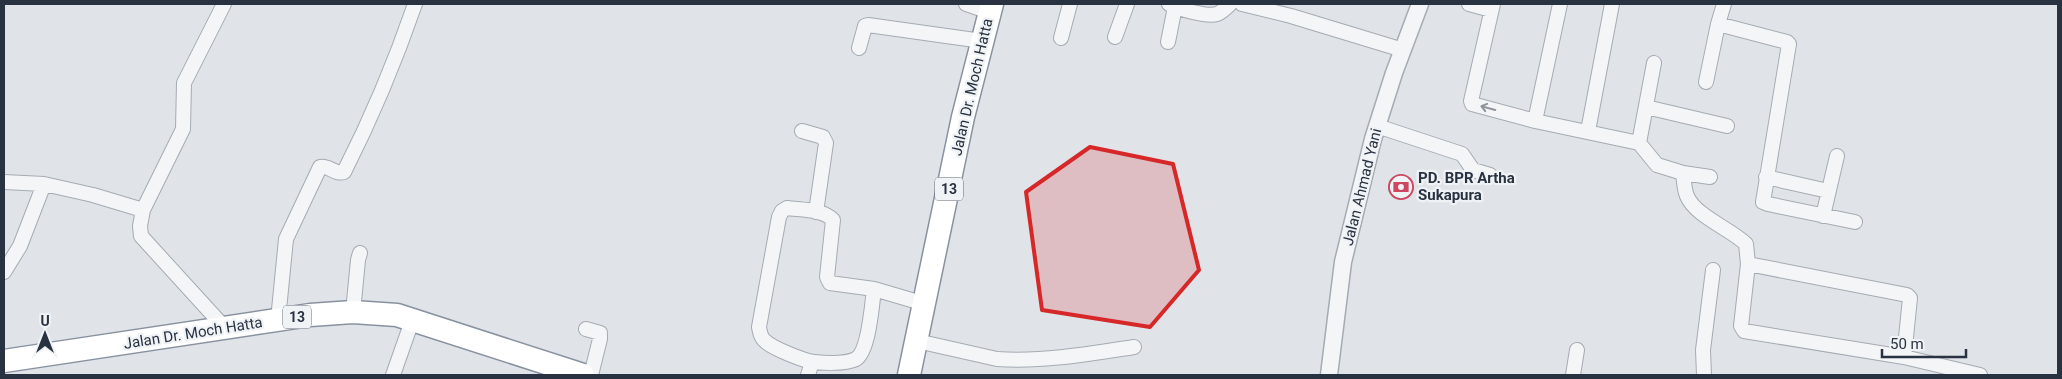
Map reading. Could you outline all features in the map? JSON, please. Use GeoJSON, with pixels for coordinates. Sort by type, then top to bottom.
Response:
{"type":"FeatureCollection","features":[{"type":"Feature","properties":{"kind":"highway","name":"Jalan Dr. Moch Hatta"},"geometry":{"type":"LineString","coordinates":[[909,375],[963,117],[990,8]]}},
{"type":"Feature","properties":{"kind":"highway","name":"Jalan Dr. Moch Hatta"},"geometry":{"type":"LineString","coordinates":[[4,361],[224,327],[353,312],[397,315],[584,375]]}},
{"type":"Feature","properties":{"kind":"street"},"geometry":{"type":"LineString","coordinates":[[224,4],[184,83],[182,92],[183,130],[143,210],[140,226],[142,236],[224,327]]}},
{"type":"Feature","properties":{"kind":"street"},"geometry":{"type":"LineString","coordinates":[[278,320],[288,233],[320,167],[325,166],[339,173],[344,172],[369,124],[386,85],[416,4]]}},
{"type":"Feature","properties":{"kind":"street"},"geometry":{"type":"LineString","coordinates":[[966,4],[990,8]]}},
{"type":"Feature","properties":{"kind":"street"},"geometry":{"type":"LineString","coordinates":[[1061,38],[1070,4]]}},
{"type":"Feature","properties":{"kind":"street"},"geometry":{"type":"LineString","coordinates":[[1114,37],[1127,4]]}},
{"type":"Feature","properties":{"kind":"street"},"geometry":{"type":"LineString","coordinates":[[1168,42],[1172,6],[1214,15],[1230,4]]}},
{"type":"Feature","properties":{"kind":"street"},"geometry":{"type":"LineString","coordinates":[[1242,4],[1292,10],[1403,50]]}},
{"type":"Feature","properties":{"kind":"street","name":"Jalan Ahmad Yani"},"geometry":{"type":"LineString","coordinates":[[1329,375],[1343,262],[1377,126],[1420,4]]}},
{"type":"Feature","properties":{"kind":"street"},"geometry":{"type":"LineString","coordinates":[[1469,4],[1492,7],[1472,102],[1535,120],[1639,142],[1657,164],[1682,172],[1710,177]]}},
{"type":"Feature","properties":{"kind":"street"},"geometry":{"type":"LineString","coordinates":[[1535,120],[1560,4]]}},
{"type":"Feature","properties":{"kind":"street"},"geometry":{"type":"LineString","coordinates":[[1588,131],[1612,4]]}},
{"type":"Feature","properties":{"kind":"street"},"geometry":{"type":"LineString","coordinates":[[1706,82],[1724,4]]}},
{"type":"Feature","properties":{"kind":"street"},"geometry":{"type":"LineString","coordinates":[[1718,24],[1789,44],[1762,199],[1764,204],[1855,222]]}},
{"type":"Feature","properties":{"kind":"street"},"geometry":{"type":"LineString","coordinates":[[859,48],[865,26],[868,25],[982,41]]}},
{"type":"Feature","properties":{"kind":"street"},"geometry":{"type":"LineString","coordinates":[[1639,142],[1654,63]]}},
{"type":"Feature","properties":{"kind":"street"},"geometry":{"type":"LineString","coordinates":[[1646,107],[1727,126]]}},
{"type":"Feature","properties":{"kind":"street"},"geometry":{"type":"LineString","coordinates":[[1377,126],[1462,154],[1473,170],[1490,175]]}},
{"type":"Feature","properties":{"kind":"street"},"geometry":{"type":"LineString","coordinates":[[802,131],[823,137],[826,143],[816,212]]}},
{"type":"Feature","properties":{"kind":"street"},"geometry":{"type":"LineString","coordinates":[[1823,216],[1836,156]]}},
{"type":"Feature","properties":{"kind":"street"},"geometry":{"type":"LineString","coordinates":[[1682,172],[1686,193],[1690,201],[1703,214],[1746,243],[1748,264],[1741,326],[1744,330],[1904,357],[1980,375]]}},
{"type":"Feature","properties":{"kind":"street"},"geometry":{"type":"LineString","coordinates":[[1766,177],[1828,191]]}},
{"type":"Feature","properties":{"kind":"street"},"geometry":{"type":"LineString","coordinates":[[4,182],[44,184],[143,210]]}},
{"type":"Feature","properties":{"kind":"street"},"geometry":{"type":"LineString","coordinates":[[4,272],[20,246],[44,184]]}},
{"type":"Feature","properties":{"kind":"street"},"geometry":{"type":"LineString","coordinates":[[874,289],[865,344],[861,353],[856,358],[846,362],[810,369],[772,347],[760,335],[759,327],[782,211],[788,208],[830,216],[832,220],[827,277],[830,283],[874,289],[925,304]]}},
{"type":"Feature","properties":{"kind":"street"},"geometry":{"type":"LineString","coordinates":[[353,312],[360,253]]}},
{"type":"Feature","properties":{"kind":"street"},"geometry":{"type":"LineString","coordinates":[[1748,264],[1907,295],[1910,298],[1904,357]]}},
{"type":"Feature","properties":{"kind":"street"},"geometry":{"type":"LineString","coordinates":[[1704,375],[1703,350],[1713,270]]}},
{"type":"Feature","properties":{"kind":"street"},"geometry":{"type":"LineString","coordinates":[[393,375],[412,321]]}},
{"type":"Feature","properties":{"kind":"street"},"geometry":{"type":"LineString","coordinates":[[586,329],[600,333],[591,375]]}},
{"type":"Feature","properties":{"kind":"street"},"geometry":{"type":"LineString","coordinates":[[917,341],[997,359],[1010,360],[1066,357],[1134,347]]}},
{"type":"Feature","properties":{"kind":"street"},"geometry":{"type":"LineString","coordinates":[[1573,375],[1577,350]]}},
{"type":"Feature","properties":{"kind":"highlighted area"},"geometry":{"type":"Polygon","coordinates":[[[1090,147],[1173,164],[1199,270],[1150,327],[1042,310],[1026,192],[1090,147]]]}},
{"type":"Feature","properties":{"kind":"place","name":"PD. BPR Artha Sukapura"},"geometry":{"type":"Point","coordinates":[1401,187]}}]}
